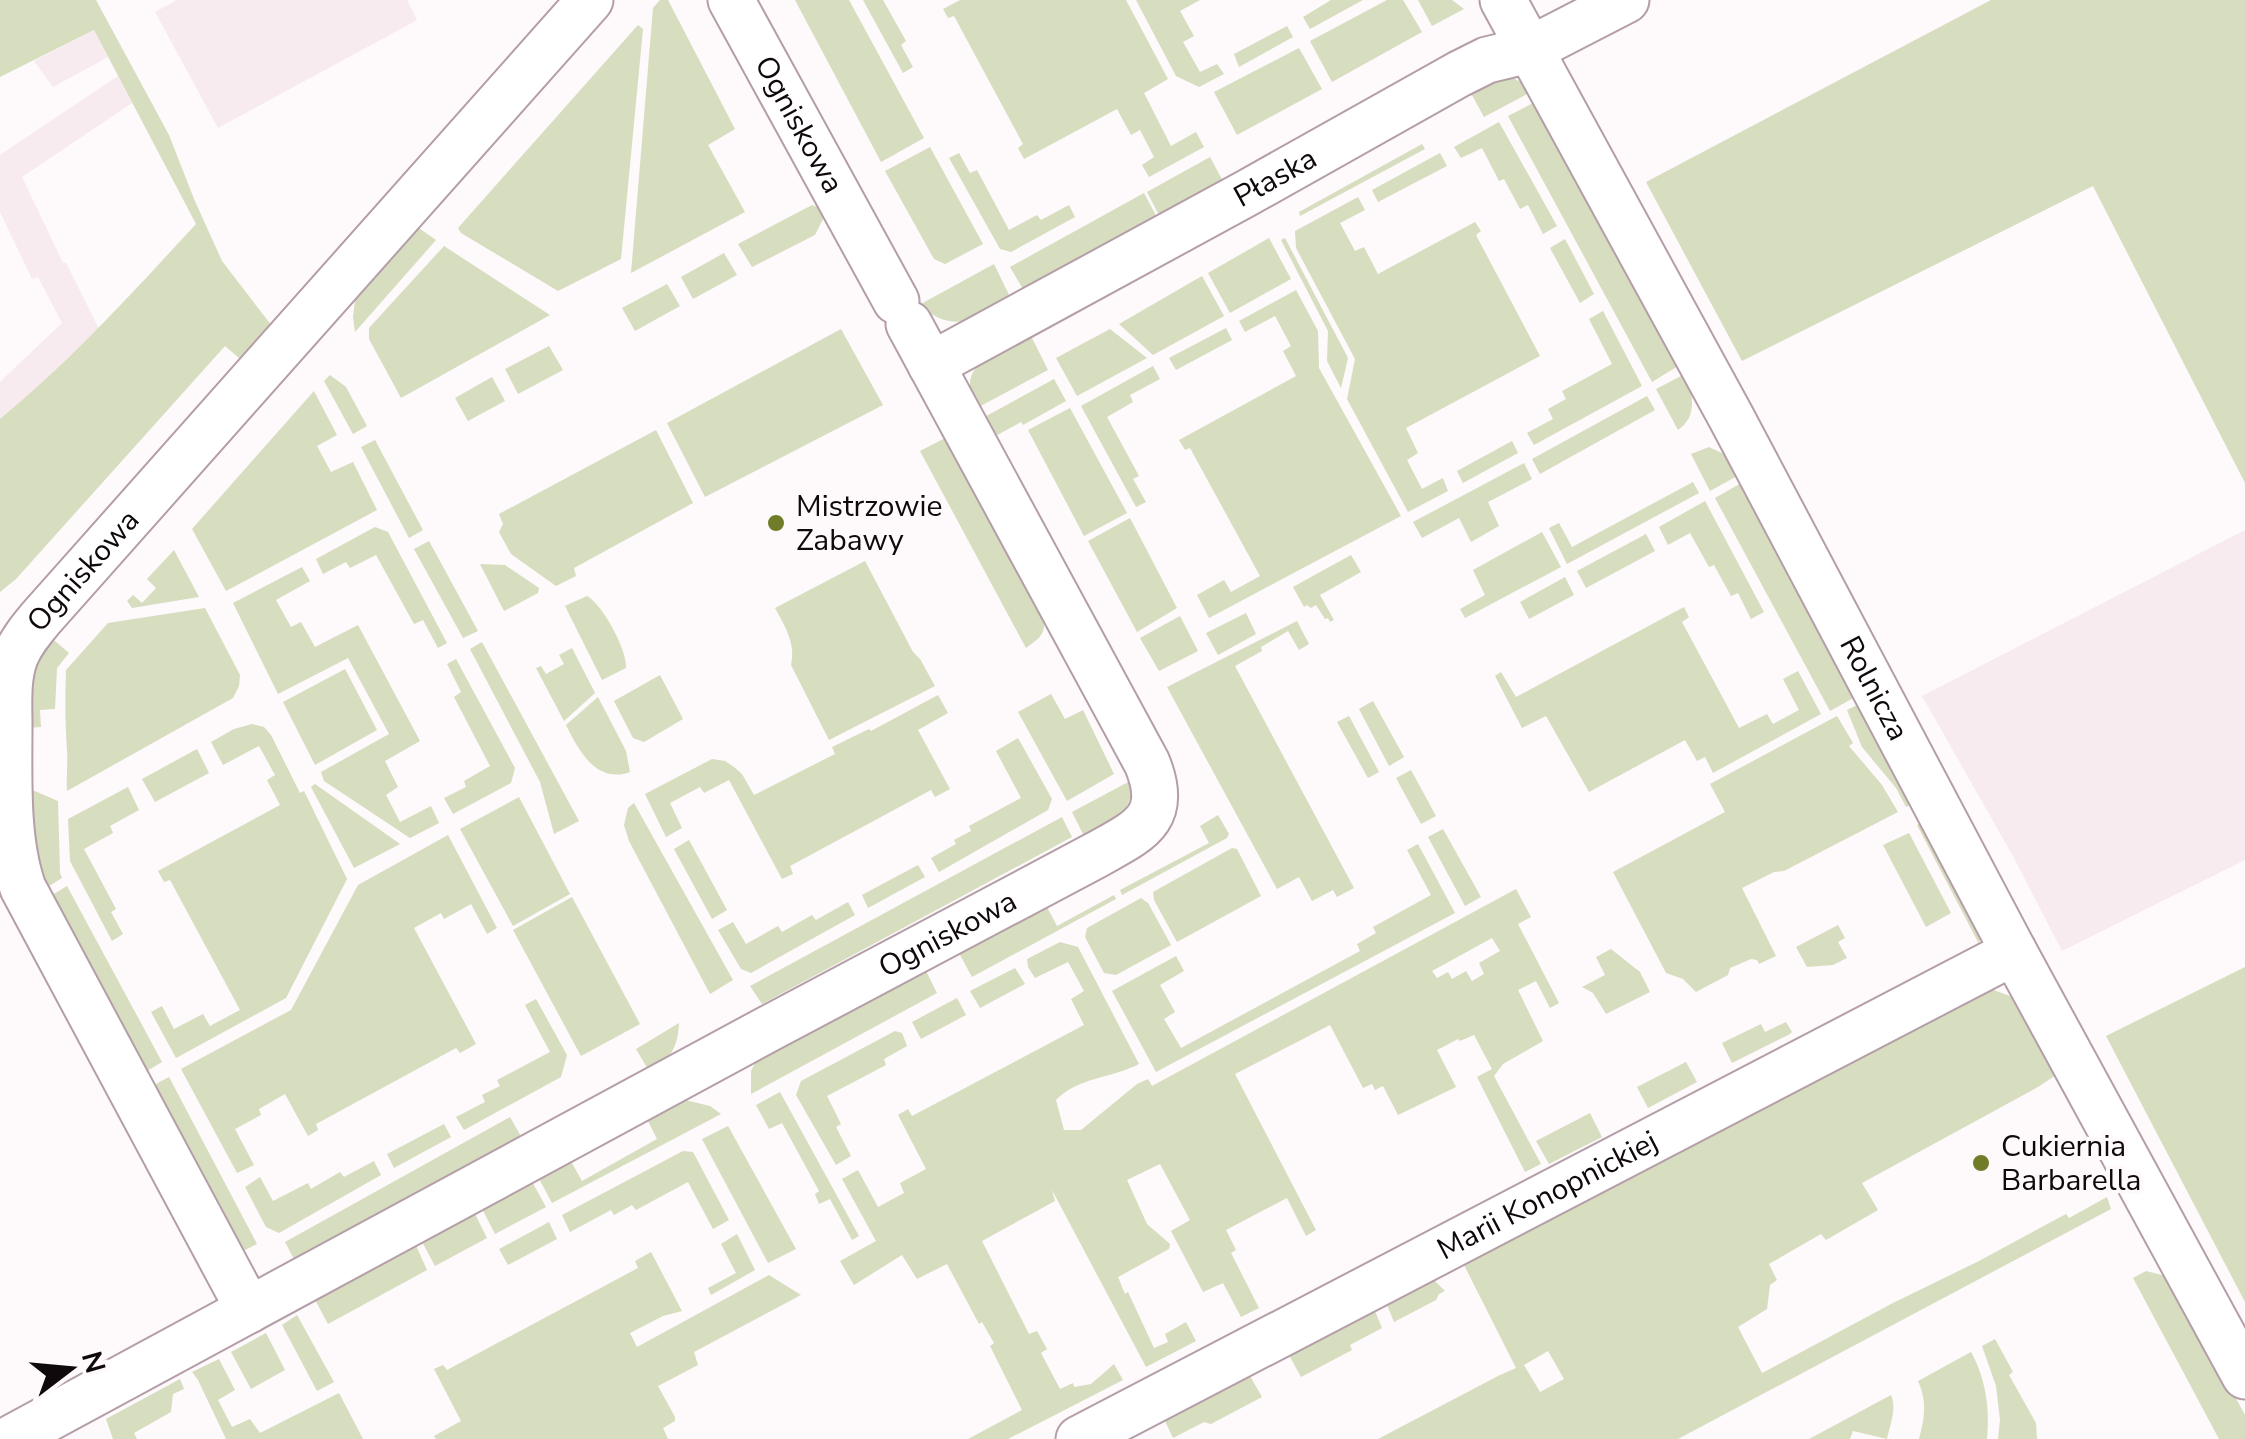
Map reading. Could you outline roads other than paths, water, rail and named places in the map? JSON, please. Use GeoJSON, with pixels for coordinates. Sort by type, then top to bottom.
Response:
{"type":"FeatureCollection","features":[{"type":"Feature","properties":{"kind":"street","name":"Ogniskowa"},"geometry":{"type":"LineString","coordinates":[[250,1310],[17,870],[9,762],[9,681],[15,657],[41,618],[590,0]]}},
{"type":"Feature","properties":{"kind":"street","name":"Ogniskowa"},"geometry":{"type":"LineString","coordinates":[[10,1439],[1096,855],[1141,828],[1155,805],[1156,784],[1147,764],[731,0]]}},
{"type":"Feature","properties":{"kind":"street","name":"Rolnicza"},"geometry":{"type":"LineString","coordinates":[[1503,0],[2245,1376]]}},
{"type":"Feature","properties":{"kind":"street","name":"Płaska"},"geometry":{"type":"LineString","coordinates":[[931,364],[1459,74],[1487,60],[1529,50],[1626,0]]}},
{"type":"Feature","properties":{"kind":"street","name":"Marii Konopnickiej"},"geometry":{"type":"LineString","coordinates":[[1080,1439],[2014,952]]}},
{"type":"Feature","properties":{"kind":"place","name":"Mistrzowie Zabawy"},"geometry":{"type":"Point","coordinates":[776,523]}},
{"type":"Feature","properties":{"kind":"place","name":"Cukiernia Barbarella"},"geometry":{"type":"Point","coordinates":[1981,1163]}}]}
